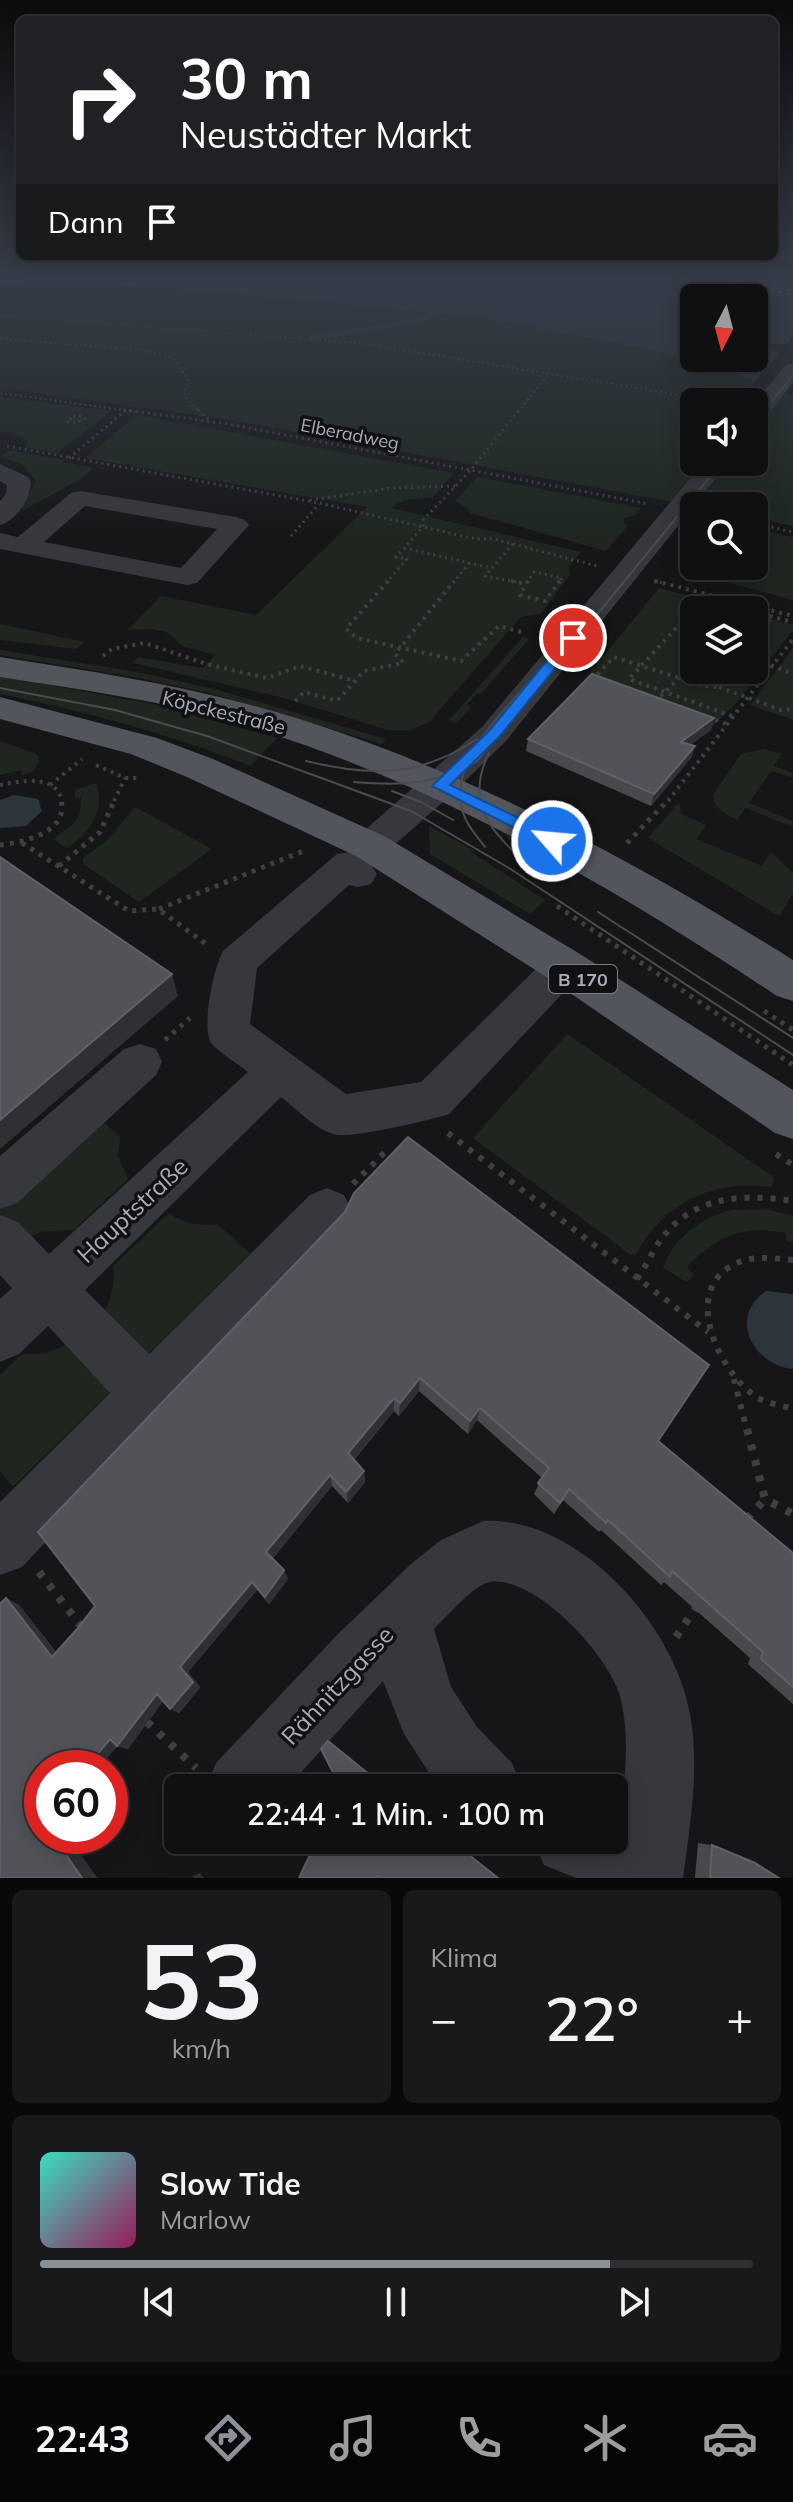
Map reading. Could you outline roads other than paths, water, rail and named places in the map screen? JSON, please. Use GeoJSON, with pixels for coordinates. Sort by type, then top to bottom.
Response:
{"type":"FeatureCollection","features":[{"type":"Feature","properties":{"kind":"main road","name":"Köpckestraße"},"geometry":{"type":"LineString","coordinates":[[0,667],[81,679],[222,709],[296,731],[440,786],[602,866],[790,974]]}},
{"type":"Feature","properties":{"kind":"main road","name":"B 170"},"geometry":{"type":"LineString","coordinates":[[0,708],[144,746],[214,774],[364,860],[543,978],[793,1117]]}},
{"type":"Feature","properties":{"kind":"street"},"geometry":{"type":"LineString","coordinates":[[768,400],[793,369]]}},
{"type":"Feature","properties":{"kind":"street"},"geometry":{"type":"LineString","coordinates":[[0,471],[19,482],[18,495],[4,514]]}},
{"type":"Feature","properties":{"kind":"street"},"geometry":{"type":"LineString","coordinates":[[543,978],[433,1100],[339,1115],[272,1078],[227,1031],[237,962],[350,863],[364,860],[494,734],[706,476]]}},
{"type":"Feature","properties":{"kind":"street"},"geometry":{"type":"LineString","coordinates":[[80,498],[236,525],[187,577],[11,544],[80,498]]}},
{"type":"Feature","properties":{"kind":"street"},"geometry":{"type":"LineString","coordinates":[[0,1187],[140,1062]]}},
{"type":"Feature","properties":{"kind":"street","name":"Hauptstraße"},"geometry":{"type":"LineString","coordinates":[[0,1335],[272,1078]]}},
{"type":"Feature","properties":{"kind":"street"},"geometry":{"type":"LineString","coordinates":[[8,1539],[327,1211]]}},
{"type":"Feature","properties":{"kind":"street"},"geometry":{"type":"LineString","coordinates":[[0,1239],[148,1393]]}},
{"type":"Feature","properties":{"kind":"street","name":"Rähnitzgasse"},"geometry":{"type":"LineString","coordinates":[[234,1774],[445,1575],[482,1551],[517,1556],[557,1573],[607,1616],[629,1645],[647,1681],[657,1713],[659,1745],[648,1873],[603,1854]]}},
{"type":"Feature","properties":{"kind":"street","name":"Rähnitzgasse"},"geometry":{"type":"LineString","coordinates":[[400,1617],[404,1646],[422,1704],[445,1742],[474,1774]]}},
{"type":"Feature","properties":{"kind":"tram line"},"geometry":{"type":"LineString","coordinates":[[768,406],[793,375]]}},
{"type":"Feature","properties":{"kind":"tram line"},"geometry":{"type":"LineString","coordinates":[[465,767],[477,761],[711,476]]}},
{"type":"Feature","properties":{"kind":"tram line"},"geometry":{"type":"LineString","coordinates":[[465,767],[483,735],[532,679]]}},
{"type":"Feature","properties":{"kind":"tram line"},"geometry":{"type":"LineString","coordinates":[[0,688],[115,710],[207,736],[411,811],[509,868],[793,1055]]}},
{"type":"Feature","properties":{"kind":"tram line"},"geometry":{"type":"LineString","coordinates":[[306,761],[352,770],[394,770],[435,761],[477,739]]}},
{"type":"Feature","properties":{"kind":"tram line"},"geometry":{"type":"LineString","coordinates":[[489,753],[479,788],[486,817],[504,842],[530,867]]}},
{"type":"Feature","properties":{"kind":"tram line"},"geometry":{"type":"LineString","coordinates":[[354,782],[418,782],[465,767]]}},
{"type":"Feature","properties":{"kind":"tram line"},"geometry":{"type":"LineString","coordinates":[[465,767],[461,785],[462,809],[485,847]]}},
{"type":"Feature","properties":{"kind":"tram line"},"geometry":{"type":"LineString","coordinates":[[392,791],[421,802],[453,820]]}},
{"type":"Feature","properties":{"kind":"tram line"},"geometry":{"type":"LineString","coordinates":[[598,912],[793,1038]]}}]}
